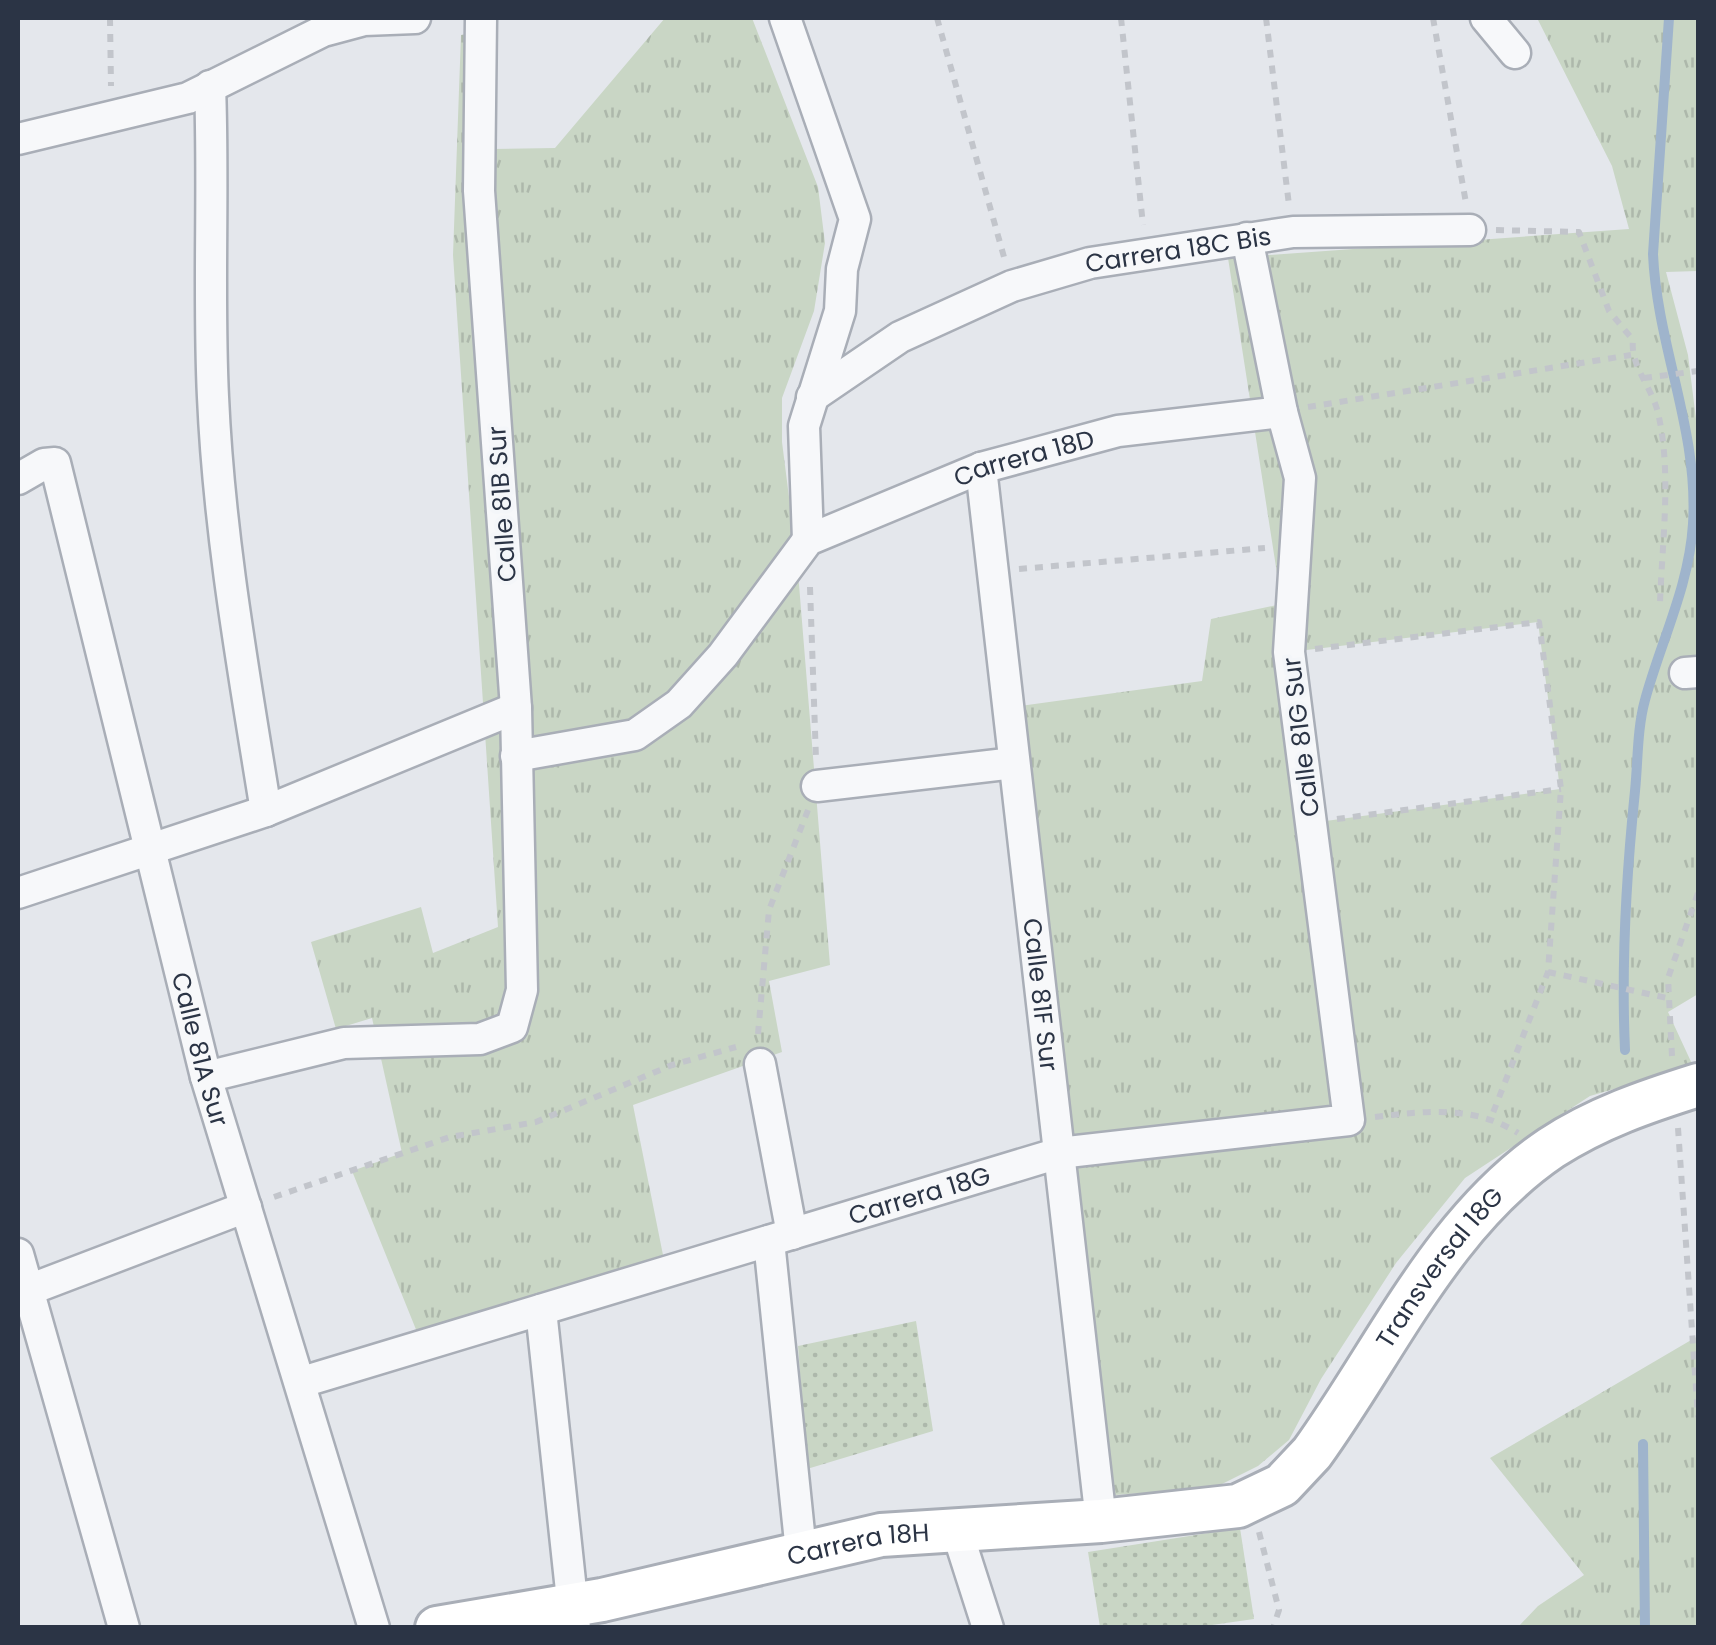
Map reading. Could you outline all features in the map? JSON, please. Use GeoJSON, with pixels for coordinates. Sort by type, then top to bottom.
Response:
{"type":"FeatureCollection","features":[{"type":"Feature","properties":{"kind":"street"},"geometry":{"type":"LineString","coordinates":[[18,139],[188,98],[323,31],[364,20],[416,18]]}},
{"type":"Feature","properties":{"kind":"street","name":"Calle 81B Sur"},"geometry":{"type":"LineString","coordinates":[[206,1077],[344,1043],[480,1040],[512,1027],[522,990],[516,708],[479,191],[481,18]]}},
{"type":"Feature","properties":{"kind":"street"},"geometry":{"type":"LineString","coordinates":[[516,756],[635,735],[652,727],[723,656],[808,540],[802,462],[804,426],[840,310],[842,269],[855,220],[785,18]]}},
{"type":"Feature","properties":{"kind":"street"},"geometry":{"type":"LineString","coordinates":[[1486,18],[1515,53]]}},
{"type":"Feature","properties":{"kind":"street"},"geometry":{"type":"LineString","coordinates":[[210,86],[215,209],[213,397],[233,605],[266,812]]}},
{"type":"Feature","properties":{"kind":"street","name":"Carrera 18C Bis"},"geometry":{"type":"LineString","coordinates":[[812,397],[900,337],[1012,286],[1090,263],[1292,232],[1470,230]]}},
{"type":"Feature","properties":{"kind":"street","name":"Calle 81G Sur"},"geometry":{"type":"LineString","coordinates":[[1247,238],[1282,412],[1300,478],[1289,652],[1349,1120]]}},
{"type":"Feature","properties":{"kind":"street","name":"Carrera 18D"},"geometry":{"type":"LineString","coordinates":[[808,540],[981,468],[1118,430],[1282,412]]}},
{"type":"Feature","properties":{"kind":"street","name":"Calle 81A Sur"},"geometry":{"type":"LineString","coordinates":[[18,479],[44,464],[55,463],[206,1077],[374,1628]]}},
{"type":"Feature","properties":{"kind":"street","name":"Calle 81F Sur"},"geometry":{"type":"LineString","coordinates":[[981,468],[1101,1522]]}},
{"type":"Feature","properties":{"kind":"street"},"geometry":{"type":"LineString","coordinates":[[18,893],[266,812],[516,708]]}},
{"type":"Feature","properties":{"kind":"street"},"geometry":{"type":"LineString","coordinates":[[817,786],[1014,762]]}},
{"type":"Feature","properties":{"kind":"street"},"geometry":{"type":"LineString","coordinates":[[750,1055],[781,1237],[801,1552]]}},
{"type":"Feature","properties":{"kind":"street","name":"Transversal 18G"},"geometry":{"type":"LineString","coordinates":[[1266,1493],[1321,1440],[1462,1230],[1499,1190],[1581,1130],[1672,1094]]}},
{"type":"Feature","properties":{"kind":"street","name":"Carrera 18G"},"geometry":{"type":"LineString","coordinates":[[302,1382],[1059,1153],[1349,1120]]}},
{"type":"Feature","properties":{"kind":"street"},"geometry":{"type":"LineString","coordinates":[[23,1292],[246,1207]]}},
{"type":"Feature","properties":{"kind":"street"},"geometry":{"type":"LineString","coordinates":[[18,1254],[23,1292],[124,1628]]}},
{"type":"Feature","properties":{"kind":"street"},"geometry":{"type":"LineString","coordinates":[[541,1310],[572,1617]]}},
{"type":"Feature","properties":{"kind":"street","name":"Carrera 18H"},"geometry":{"type":"LineString","coordinates":[[437,1628],[572,1617],[801,1552],[881,1535],[1101,1522],[1213,1510],[1266,1493]]}},
{"type":"Feature","properties":{"kind":"street"},"geometry":{"type":"LineString","coordinates":[[956,1528],[988,1628]]}},
{"type":"Feature","properties":{"kind":"path"},"geometry":{"type":"LineString","coordinates":[[110,18],[110,81],[115,116]]}},
{"type":"Feature","properties":{"kind":"path"},"geometry":{"type":"LineString","coordinates":[[937,18],[1012,286]]}},
{"type":"Feature","properties":{"kind":"path"},"geometry":{"type":"LineString","coordinates":[[1121,18],[1146,256]]}},
{"type":"Feature","properties":{"kind":"path"},"geometry":{"type":"LineString","coordinates":[[1266,18],[1292,232]]}},
{"type":"Feature","properties":{"kind":"path"},"geometry":{"type":"LineString","coordinates":[[1433,18],[1470,230],[1579,232],[1609,311],[1634,340],[1631,355],[1658,414],[1663,472],[1660,603]]}},
{"type":"Feature","properties":{"kind":"path"},"geometry":{"type":"LineString","coordinates":[[1282,412],[1631,355]]}},
{"type":"Feature","properties":{"kind":"path"},"geometry":{"type":"LineString","coordinates":[[1644,378],[1698,371]]}},
{"type":"Feature","properties":{"kind":"path"},"geometry":{"type":"LineString","coordinates":[[993,571],[1296,545]]}},
{"type":"Feature","properties":{"kind":"path"},"geometry":{"type":"LineString","coordinates":[[1289,652],[1539,622],[1560,789],[1548,972],[1490,1118]]}},
{"type":"Feature","properties":{"kind":"path"},"geometry":{"type":"LineString","coordinates":[[1311,823],[1560,789]]}},
{"type":"Feature","properties":{"kind":"path"},"geometry":{"type":"LineString","coordinates":[[1698,893],[1668,978],[1667,998],[1698,1417]]}},
{"type":"Feature","properties":{"kind":"path"},"geometry":{"type":"LineString","coordinates":[[1548,972],[1667,998]]}},
{"type":"Feature","properties":{"kind":"path"},"geometry":{"type":"LineString","coordinates":[[246,1207],[450,1137],[536,1122],[672,1065],[750,1055]]}},
{"type":"Feature","properties":{"kind":"path"},"geometry":{"type":"LineString","coordinates":[[1349,1120],[1422,1112],[1469,1112],[1490,1118],[1523,1136],[1542,1156]]}},
{"type":"Feature","properties":{"kind":"path"},"geometry":{"type":"LineString","coordinates":[[1266,1493],[1279,1610],[1273,1628]]}},
{"type":"Feature","properties":{"kind":"green space"},"geometry":{"type":"Polygon","coordinates":[[[665,18],[752,18],[818,187],[825,243],[814,311],[782,398],[782,442],[797,560],[830,965],[769,981],[782,1052],[633,1105],[663,1255],[417,1332],[352,1171],[402,1153],[372,1018],[336,1029],[311,942],[421,907],[433,953],[498,927],[453,255],[461,35],[497,29],[492,149],[555,148],[665,18]]]}},
{"type":"Feature","properties":{"kind":"green space"},"geometry":{"type":"Polygon","coordinates":[[[1537,18],[1698,18],[1698,271],[1666,272],[1688,355],[1698,435],[1698,994],[1668,1012],[1693,1066],[1590,1096],[1465,1178],[1396,1263],[1321,1379],[1289,1440],[1258,1466],[1214,1488],[1115,1495],[1020,706],[1202,681],[1211,619],[1277,605],[1287,638],[1228,258],[1629,229],[1612,166],[1537,18]],[[1538,622],[1290,652],[1311,823],[1560,789],[1538,622]]]}},
{"type":"Feature","properties":{"kind":"green space"},"geometry":{"type":"Polygon","coordinates":[[[916,1321],[933,1431],[807,1469],[798,1346],[916,1321]]]}},
{"type":"Feature","properties":{"kind":"green space"},"geometry":{"type":"Polygon","coordinates":[[[1698,1336],[1698,1627],[1518,1627],[1538,1606],[1584,1575],[1490,1458],[1698,1336]]]}},
{"type":"Feature","properties":{"kind":"green space"},"geometry":{"type":"Polygon","coordinates":[[[1240,1528],[1254,1619],[1198,1627],[1100,1627],[1088,1552],[1240,1528]]]}},
{"type":"Feature","properties":{"kind":"waterway"},"geometry":{"type":"LineString","coordinates":[[1625,1050],[1625,920],[1640,722],[1680,592],[1693,524],[1690,456],[1662,322],[1653,254],[1669,18]]}},
{"type":"Feature","properties":{"kind":"waterway"},"geometry":{"type":"LineString","coordinates":[[1643,1444],[1645,1628]]}}]}
